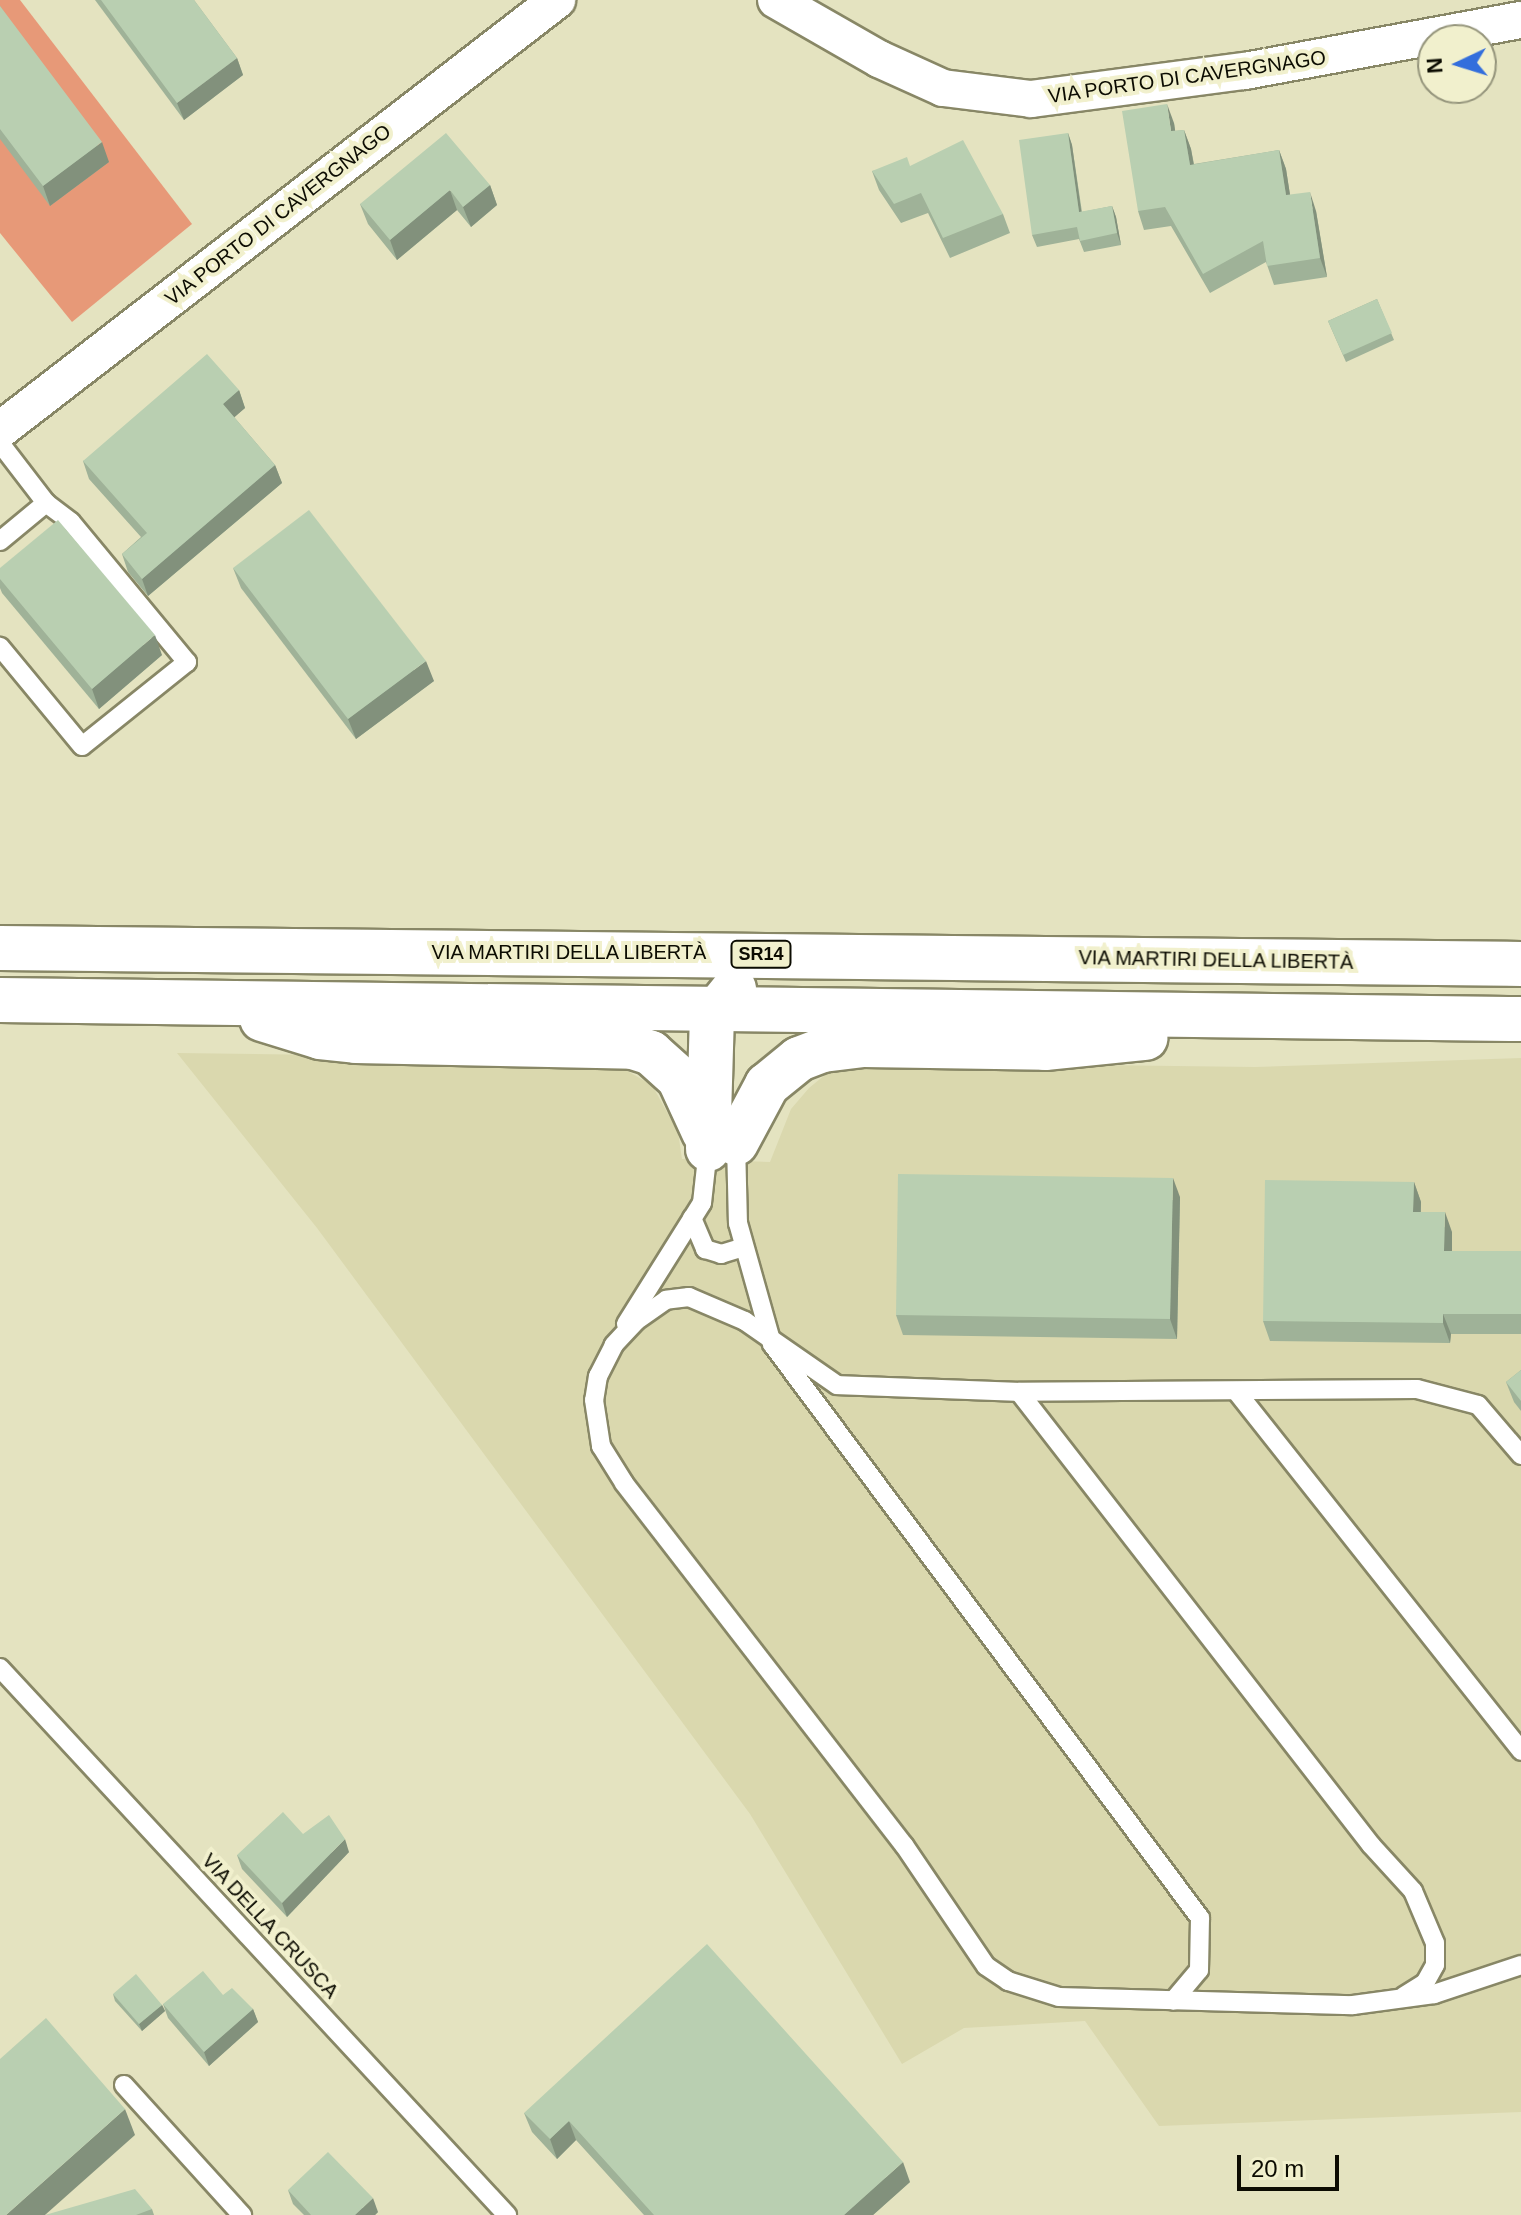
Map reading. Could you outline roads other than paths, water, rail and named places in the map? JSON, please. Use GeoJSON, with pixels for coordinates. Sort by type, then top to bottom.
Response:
{"type":"FeatureCollection","features":[{"type":"Feature","properties":{"kind":"main road","name":"VIA MARTIRI DELLA LIBERTÀ"},"geometry":{"type":"LineString","coordinates":[[0,948],[1521,964]]}},
{"type":"Feature","properties":{"kind":"main road"},"geometry":{"type":"LineString","coordinates":[[281,952],[322,971],[677,980],[703,985],[724,1006],[722,1146]]}},
{"type":"Feature","properties":{"kind":"main road"},"geometry":{"type":"LineString","coordinates":[[724,1006],[761,980],[1055,980],[1271,961]]}},
{"type":"Feature","properties":{"kind":"main road"},"geometry":{"type":"LineString","coordinates":[[0,1000],[724,1006],[1521,1019]]}},
{"type":"Feature","properties":{"kind":"main road"},"geometry":{"type":"LineString","coordinates":[[213,1004],[320,1037],[633,1047],[651,1053],[679,1078],[701,1121],[722,1146]]}},
{"type":"Feature","properties":{"kind":"main road"},"geometry":{"type":"LineString","coordinates":[[722,1146],[767,1085],[799,1059],[823,1050],[864,1045],[1086,1046],[1254,1017]]}},
{"type":"Feature","properties":{"kind":"street","name":"VIA PORTO DI CAVERGNAGO"},"geometry":{"type":"LineString","coordinates":[[0,430],[557,0]]}},
{"type":"Feature","properties":{"kind":"street","name":"VIA PORTO DI CAVERGNAGO"},"geometry":{"type":"LineString","coordinates":[[783,3],[879,59],[943,88],[1031,99],[1245,71],[1517,13]]}},
{"type":"Feature","properties":{"kind":"lane"},"geometry":{"type":"LineString","coordinates":[[0,443],[46,503],[71,522],[187,662],[82,746],[0,647]]}},
{"type":"Feature","properties":{"kind":"lane"},"geometry":{"type":"LineString","coordinates":[[0,541],[46,503]]}},
{"type":"Feature","properties":{"kind":"lane"},"geometry":{"type":"LineString","coordinates":[[722,1146],[692,1218],[598,1376],[594,1400],[601,1446],[624,1483],[904,1845],[986,1966],[1008,1981],[1059,1997],[1395,2002],[1521,1965]]}},
{"type":"Feature","properties":{"kind":"lane"},"geometry":{"type":"LineString","coordinates":[[722,1146],[744,1247],[772,1344],[1190,1899],[1200,1918],[1203,1957],[1189,1986],[1173,2001]]}},
{"type":"Feature","properties":{"kind":"lane"},"geometry":{"type":"LineString","coordinates":[[692,1218],[696,1238],[705,1249],[721,1254],[744,1247]]}},
{"type":"Feature","properties":{"kind":"lane"},"geometry":{"type":"LineString","coordinates":[[614,1345],[650,1309],[689,1297],[745,1321],[772,1344],[837,1385],[1019,1392],[1361,1387],[1417,1389],[1454,1396],[1478,1405],[1521,1455]]}},
{"type":"Feature","properties":{"kind":"lane"},"geometry":{"type":"LineString","coordinates":[[1236,1391],[1521,1751]]}},
{"type":"Feature","properties":{"kind":"lane"},"geometry":{"type":"LineString","coordinates":[[1019,1392],[1371,1845],[1413,1891],[1435,1943],[1435,1965],[1425,1983],[1395,2002]]}},
{"type":"Feature","properties":{"kind":"lane","name":"VIA DELLA CRUSCA"},"geometry":{"type":"LineString","coordinates":[[0,1668],[507,2215]]}},
{"type":"Feature","properties":{"kind":"lane"},"geometry":{"type":"LineString","coordinates":[[124,2085],[242,2215]]}}]}
